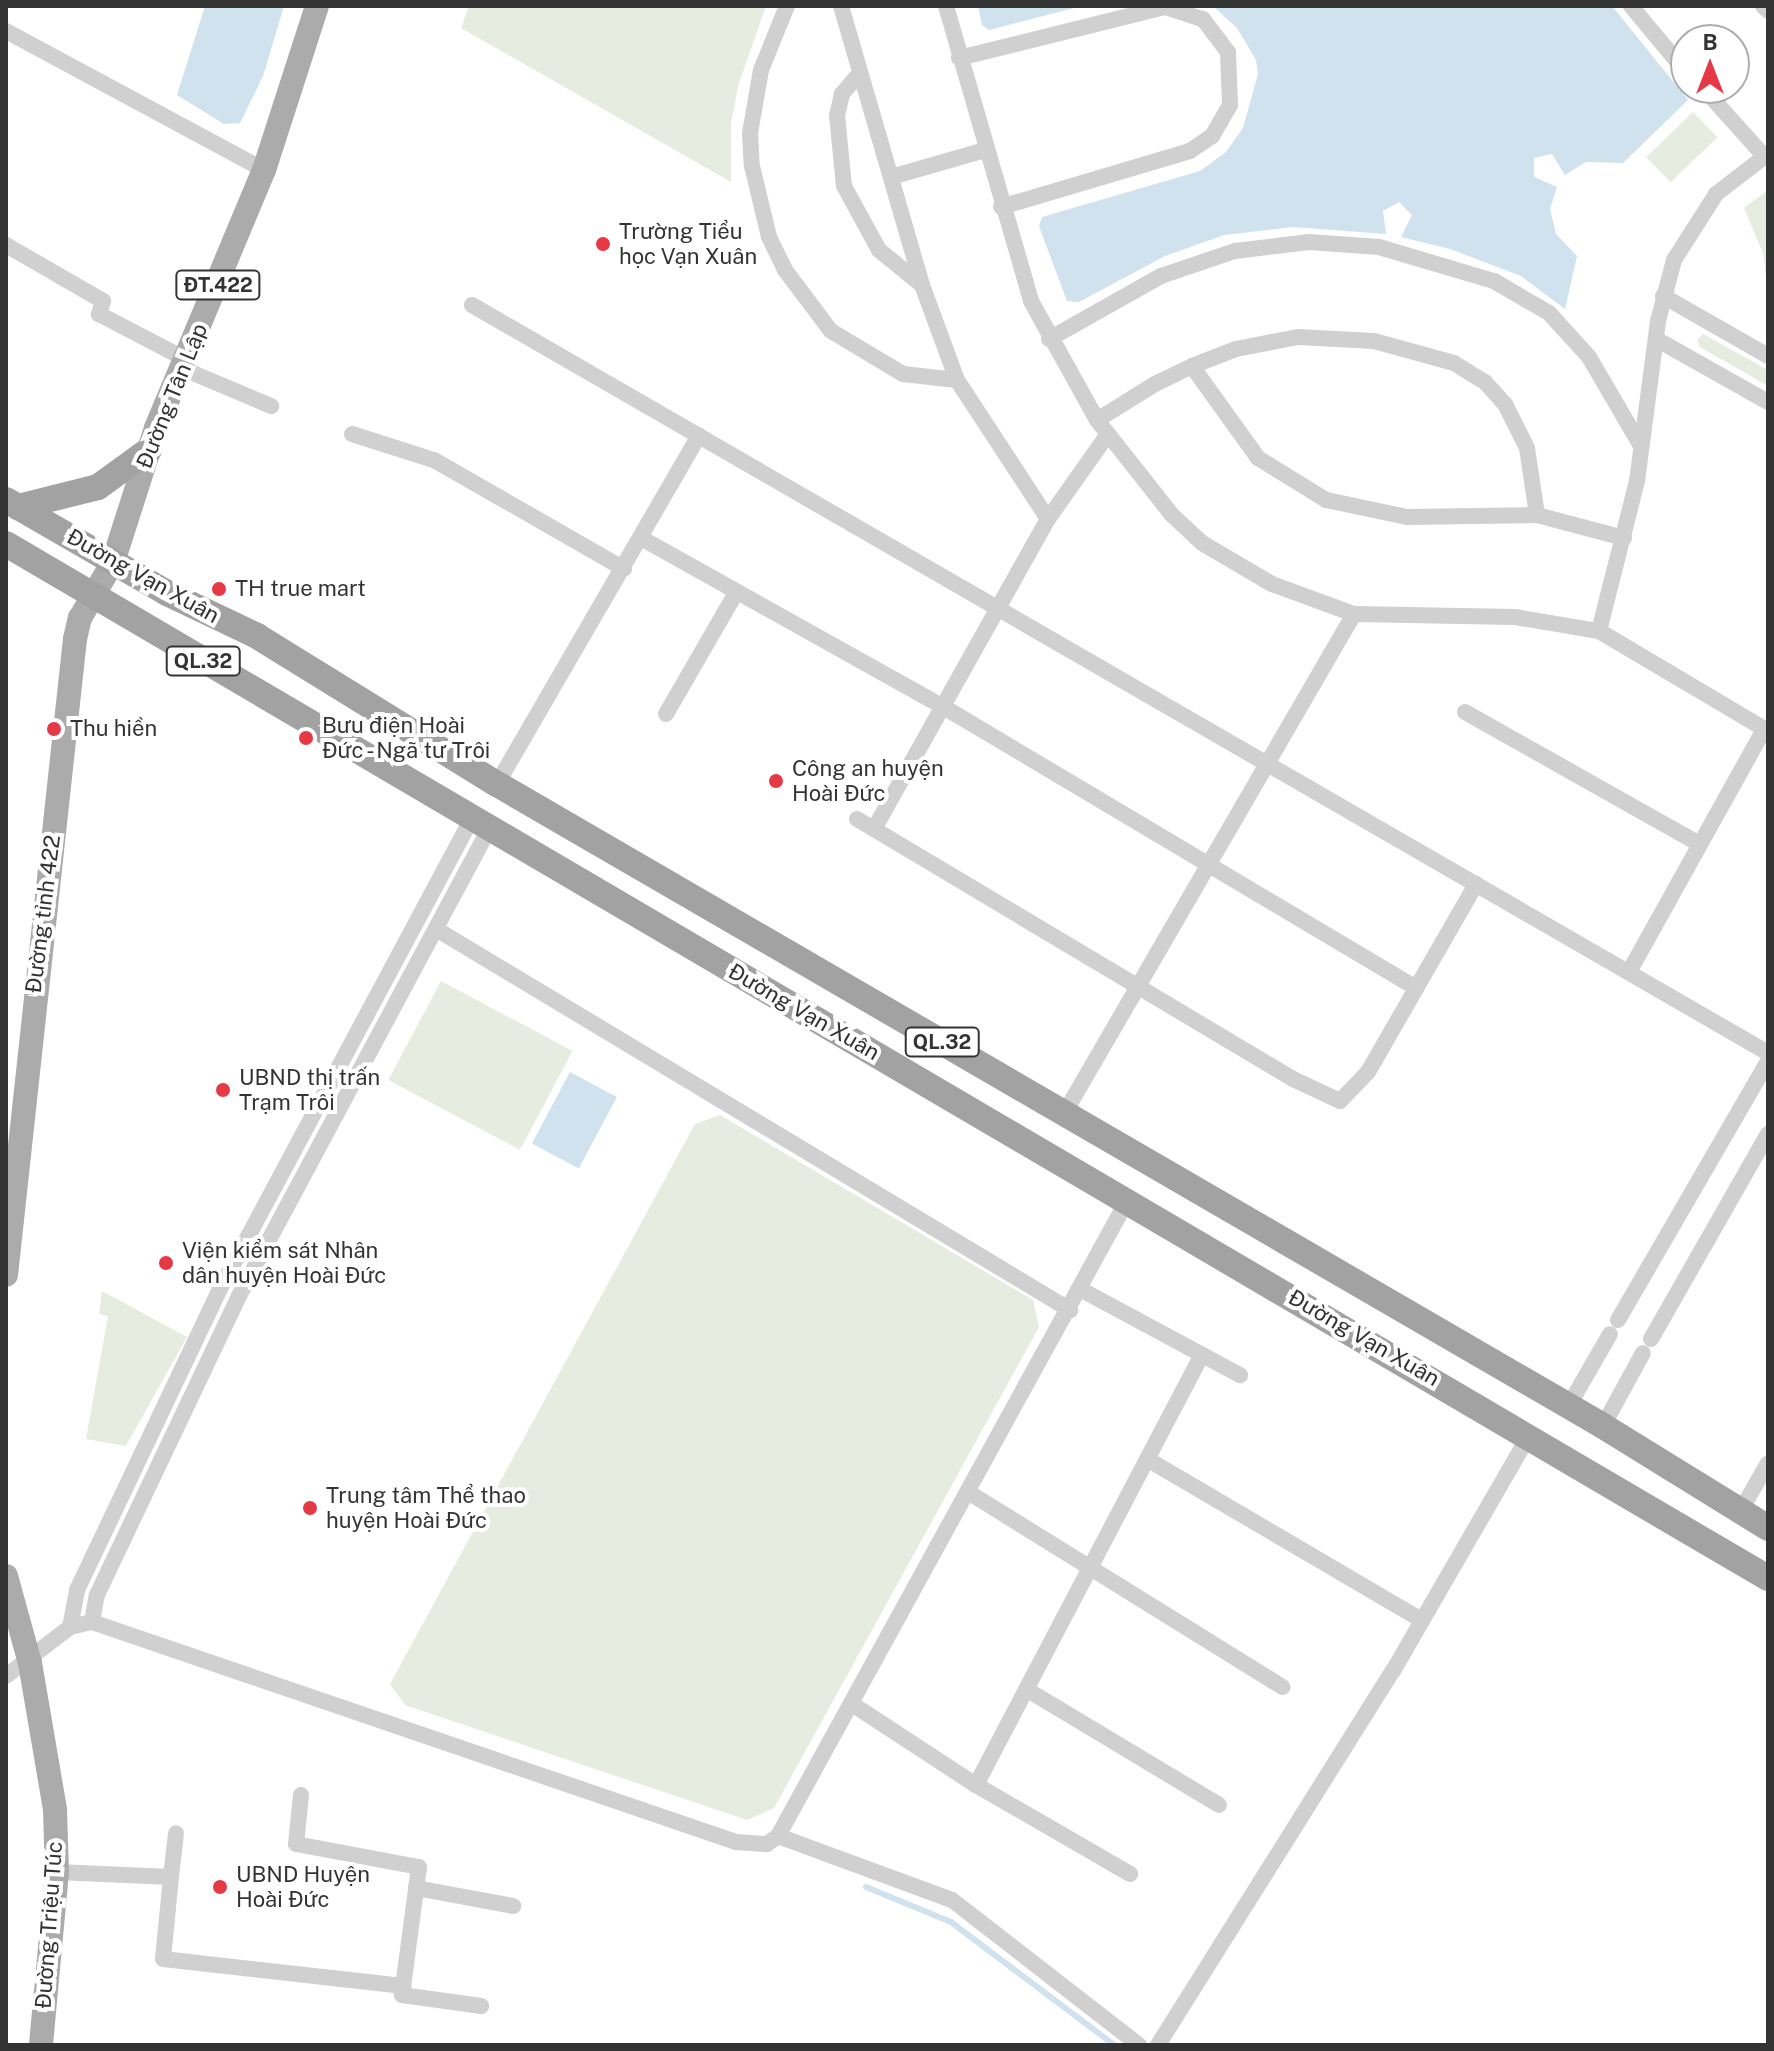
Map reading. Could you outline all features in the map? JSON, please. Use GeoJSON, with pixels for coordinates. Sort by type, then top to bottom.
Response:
{"type":"FeatureCollection","features":[{"type":"Feature","properties":{"kind":"highway"},"geometry":{"type":"LineString","coordinates":[[12,504],[98,487],[149,450]]}},
{"type":"Feature","properties":{"kind":"highway","name":"Đường Vạn Xuân"},"geometry":{"type":"LineString","coordinates":[[12,504],[113,562],[257,636],[497,784],[1603,1426],[1768,1528]]}},
{"type":"Feature","properties":{"kind":"highway","name":"Đường Vạn Xuân"},"geometry":{"type":"LineString","coordinates":[[6,544],[480,825],[1128,1199],[1768,1578]]}},
{"type":"Feature","properties":{"kind":"highway"},"geometry":{"type":"LineString","coordinates":[[800,1010],[821,971]]}},
{"type":"Feature","properties":{"kind":"main road","name":"Đường Tân Lập"},"geometry":{"type":"LineString","coordinates":[[113,562],[149,450],[264,170],[317,6]]}},
{"type":"Feature","properties":{"kind":"main road","name":"Đường tỉnh 422"},"geometry":{"type":"LineString","coordinates":[[6,1275],[72,656],[80,618],[113,562]]}},
{"type":"Feature","properties":{"kind":"main road"},"geometry":{"type":"LineString","coordinates":[[6,1576],[13,1626],[30,1663]]}},
{"type":"Feature","properties":{"kind":"main road","name":"Đường Triệu Túc"},"geometry":{"type":"LineString","coordinates":[[30,1663],[55,1810],[57,1872],[41,2045]]}},
{"type":"Feature","properties":{"kind":"street"},"geometry":{"type":"LineString","coordinates":[[787,6],[761,70],[750,133],[752,166],[769,237],[785,270],[831,331],[903,374],[957,380]]}},
{"type":"Feature","properties":{"kind":"street"},"geometry":{"type":"LineString","coordinates":[[841,6],[922,285],[957,380],[1048,519]]}},
{"type":"Feature","properties":{"kind":"street"},"geometry":{"type":"LineString","coordinates":[[946,6],[1018,267],[1049,339],[1097,420],[1172,515],[1202,543],[1272,584],[1354,614],[1515,617],[1599,631],[1766,730],[1629,972]]}},
{"type":"Feature","properties":{"kind":"street"},"geometry":{"type":"LineString","coordinates":[[1631,6],[1670,53]]}},
{"type":"Feature","properties":{"kind":"street"},"geometry":{"type":"LineString","coordinates":[[1763,6],[1768,11]]}},
{"type":"Feature","properties":{"kind":"street"},"geometry":{"type":"LineString","coordinates":[[959,58],[1165,7],[1203,19],[1228,52],[1230,105],[1212,136],[1190,151],[1001,207]]}},
{"type":"Feature","properties":{"kind":"street"},"geometry":{"type":"LineString","coordinates":[[6,31],[264,170]]}},
{"type":"Feature","properties":{"kind":"street"},"geometry":{"type":"LineString","coordinates":[[860,73],[842,94],[837,115],[844,186],[879,250],[922,285]]}},
{"type":"Feature","properties":{"kind":"street"},"geometry":{"type":"LineString","coordinates":[[1599,631],[1624,538],[1663,296],[1674,260],[1696,219],[1716,194],[1766,155],[1718,104]]}},
{"type":"Feature","properties":{"kind":"street"},"geometry":{"type":"LineString","coordinates":[[891,177],[985,150]]}},
{"type":"Feature","properties":{"kind":"street"},"geometry":{"type":"LineString","coordinates":[[1049,339],[1161,276],[1224,255],[1309,242],[1379,247],[1494,281],[1549,313],[1589,357],[1641,446]]}},
{"type":"Feature","properties":{"kind":"street"},"geometry":{"type":"LineString","coordinates":[[6,245],[103,301],[99,314],[183,363],[271,406]]}},
{"type":"Feature","properties":{"kind":"street"},"geometry":{"type":"LineString","coordinates":[[1663,296],[1768,356]]}},
{"type":"Feature","properties":{"kind":"street"},"geometry":{"type":"LineString","coordinates":[[472,305],[1768,1053]]}},
{"type":"Feature","properties":{"kind":"street"},"geometry":{"type":"LineString","coordinates":[[1097,420],[1192,366],[1236,349],[1298,337],[1374,341],[1454,363],[1485,382],[1517,421],[1527,448],[1537,515]]}},
{"type":"Feature","properties":{"kind":"street"},"geometry":{"type":"LineString","coordinates":[[1656,339],[1768,402]]}},
{"type":"Feature","properties":{"kind":"street"},"geometry":{"type":"LineString","coordinates":[[1192,366],[1232,429],[1258,458],[1326,500],[1407,517],[1537,515],[1624,538]]}},
{"type":"Feature","properties":{"kind":"street"},"geometry":{"type":"LineString","coordinates":[[352,434],[434,460],[624,569]]}},
{"type":"Feature","properties":{"kind":"street"},"geometry":{"type":"LineString","coordinates":[[874,829],[1048,519],[1108,434]]}},
{"type":"Feature","properties":{"kind":"street"},"geometry":{"type":"LineString","coordinates":[[497,784],[699,435]]}},
{"type":"Feature","properties":{"kind":"street"},"geometry":{"type":"LineString","coordinates":[[641,538],[942,706],[1416,988]]}},
{"type":"Feature","properties":{"kind":"street"},"geometry":{"type":"LineString","coordinates":[[666,714],[736,593]]}},
{"type":"Feature","properties":{"kind":"street"},"geometry":{"type":"LineString","coordinates":[[1064,1114],[1212,865],[1354,614]]}},
{"type":"Feature","properties":{"kind":"street"},"geometry":{"type":"LineString","coordinates":[[1465,712],[1699,844]]}},
{"type":"Feature","properties":{"kind":"street"},"geometry":{"type":"LineString","coordinates":[[857,819],[1293,1079],[1340,1101],[1368,1072],[1476,884]]}},
{"type":"Feature","properties":{"kind":"street"},"geometry":{"type":"LineString","coordinates":[[92,1622],[97,1595],[239,1296],[436,929],[480,825]]}},
{"type":"Feature","properties":{"kind":"street"},"geometry":{"type":"LineString","coordinates":[[70,1627],[77,1590],[221,1287],[480,825]]}},
{"type":"Feature","properties":{"kind":"street"},"geometry":{"type":"LineString","coordinates":[[436,929],[1070,1310]]}},
{"type":"Feature","properties":{"kind":"street"},"geometry":{"type":"LineString","coordinates":[[1568,1407],[1768,1061]]}},
{"type":"Feature","properties":{"kind":"street"},"geometry":{"type":"LineString","coordinates":[[1603,1426],[1768,1134]]}},
{"type":"Feature","properties":{"kind":"street"},"geometry":{"type":"LineString","coordinates":[[6,1676],[30,1663],[70,1627],[92,1622],[736,1842],[767,1844],[778,1836],[852,1704],[1128,1199]]}},
{"type":"Feature","properties":{"kind":"street"},"geometry":{"type":"LineString","coordinates":[[1080,1289],[1240,1375]]}},
{"type":"Feature","properties":{"kind":"street"},"geometry":{"type":"LineString","coordinates":[[976,1785],[1201,1356]]}},
{"type":"Feature","properties":{"kind":"street"},"geometry":{"type":"LineString","coordinates":[[1158,2045],[1421,1620],[1529,1435]]}},
{"type":"Feature","properties":{"kind":"street"},"geometry":{"type":"LineString","coordinates":[[1147,1459],[1421,1620]]}},
{"type":"Feature","properties":{"kind":"street"},"geometry":{"type":"LineString","coordinates":[[1740,1512],[1768,1463]]}},
{"type":"Feature","properties":{"kind":"street"},"geometry":{"type":"LineString","coordinates":[[968,1492],[1092,1564],[1283,1687]]}},
{"type":"Feature","properties":{"kind":"street"},"geometry":{"type":"LineString","coordinates":[[1026,1689],[1219,1805]]}},
{"type":"Feature","properties":{"kind":"street"},"geometry":{"type":"LineString","coordinates":[[852,1704],[976,1785],[1130,1874]]}},
{"type":"Feature","properties":{"kind":"street"},"geometry":{"type":"LineString","coordinates":[[301,1795],[296,1844],[419,1867],[402,1995],[481,2006]]}},
{"type":"Feature","properties":{"kind":"street"},"geometry":{"type":"LineString","coordinates":[[176,1833],[163,1959],[403,1986]]}},
{"type":"Feature","properties":{"kind":"street"},"geometry":{"type":"LineString","coordinates":[[778,1836],[952,1900],[1139,2045]]}},
{"type":"Feature","properties":{"kind":"street"},"geometry":{"type":"LineString","coordinates":[[57,1872],[171,1877]]}},
{"type":"Feature","properties":{"kind":"street"},"geometry":{"type":"LineString","coordinates":[[416,1888],[513,1906]]}},
{"type":"Feature","properties":{"kind":"shaded area"},"geometry":{"type":"Polygon","coordinates":[[[469,6],[766,6],[738,86],[731,124],[731,182],[461,28],[469,6]]]}},
{"type":"Feature","properties":{"kind":"shaded area"},"geometry":{"type":"Polygon","coordinates":[[[1693,112],[1717,137],[1671,182],[1646,157],[1693,112]]]}},
{"type":"Feature","properties":{"kind":"shaded area"},"geometry":{"type":"Polygon","coordinates":[[[1768,190],[1768,291],[1763,253],[1744,208],[1768,190]]]}},
{"type":"Feature","properties":{"kind":"shaded area"},"geometry":{"type":"Polygon","coordinates":[[[1703,334],[1768,370],[1768,386],[1700,347],[1697,340],[1703,334]]]}},
{"type":"Feature","properties":{"kind":"shaded area"},"geometry":{"type":"Polygon","coordinates":[[[441,981],[573,1051],[520,1150],[388,1080],[441,981]]]}},
{"type":"Feature","properties":{"kind":"shaded area"},"geometry":{"type":"Polygon","coordinates":[[[720,1115],[1033,1300],[1039,1327],[774,1808],[747,1820],[405,1705],[390,1684],[695,1124],[720,1115]]]}},
{"type":"Feature","properties":{"kind":"shaded area"},"geometry":{"type":"Polygon","coordinates":[[[102,1291],[187,1337],[126,1446],[86,1439],[108,1316],[99,1314],[102,1291]]]}},
{"type":"Feature","properties":{"kind":"water"},"geometry":{"type":"Polygon","coordinates":[[[205,6],[284,6],[263,76],[240,123],[224,124],[177,95],[205,6]]]}},
{"type":"Feature","properties":{"kind":"water"},"geometry":{"type":"Polygon","coordinates":[[[978,6],[1082,6],[989,30],[982,25],[978,6]]]}},
{"type":"Feature","properties":{"kind":"water"},"geometry":{"type":"Polygon","coordinates":[[[1213,6],[1612,6],[1670,78],[1670,104],[1684,104],[1623,163],[1586,162],[1565,175],[1552,154],[1534,158],[1534,177],[1557,187],[1550,209],[1556,234],[1577,256],[1565,309],[1521,276],[1450,249],[1401,237],[1412,215],[1399,202],[1383,211],[1386,234],[1293,227],[1224,235],[1165,256],[1079,302],[1067,301],[1039,226],[1042,217],[1200,171],[1226,152],[1243,128],[1258,74],[1256,60],[1237,28],[1213,6]]]}},
{"type":"Feature","properties":{"kind":"water"},"geometry":{"type":"Polygon","coordinates":[[[570,1072],[617,1097],[579,1168],[532,1144],[570,1072]]]}},
{"type":"Feature","properties":{"kind":"waterway"},"geometry":{"type":"LineString","coordinates":[[866,1887],[951,1922],[1114,2045]]}},
{"type":"Feature","properties":{"kind":"place","name":"Trường Tiểu học Vạn Xuân"},"geometry":{"type":"Point","coordinates":[603,244]}},
{"type":"Feature","properties":{"kind":"place","name":"TH true mart"},"geometry":{"type":"Point","coordinates":[219,589]}},
{"type":"Feature","properties":{"kind":"place","name":"Thu hiền"},"geometry":{"type":"Point","coordinates":[54,729]}},
{"type":"Feature","properties":{"kind":"place","name":"Bưu điện Hoài Đức - Ngã tư Trôi"},"geometry":{"type":"Point","coordinates":[306,738]}},
{"type":"Feature","properties":{"kind":"place","name":"Công an huyện Hoài Đức"},"geometry":{"type":"Point","coordinates":[776,781]}},
{"type":"Feature","properties":{"kind":"place","name":"UBND thị trấn Trạm Trôi"},"geometry":{"type":"Point","coordinates":[223,1090]}},
{"type":"Feature","properties":{"kind":"place","name":"Viện kiểm sát Nhân dân huyện Hoài Đức"},"geometry":{"type":"Point","coordinates":[166,1263]}},
{"type":"Feature","properties":{"kind":"place","name":"Trung tâm Thể thao huyện Hoài Đức"},"geometry":{"type":"Point","coordinates":[310,1508]}},
{"type":"Feature","properties":{"kind":"place","name":"UBND Huyện Hoài Đức"},"geometry":{"type":"Point","coordinates":[220,1887]}}]}
